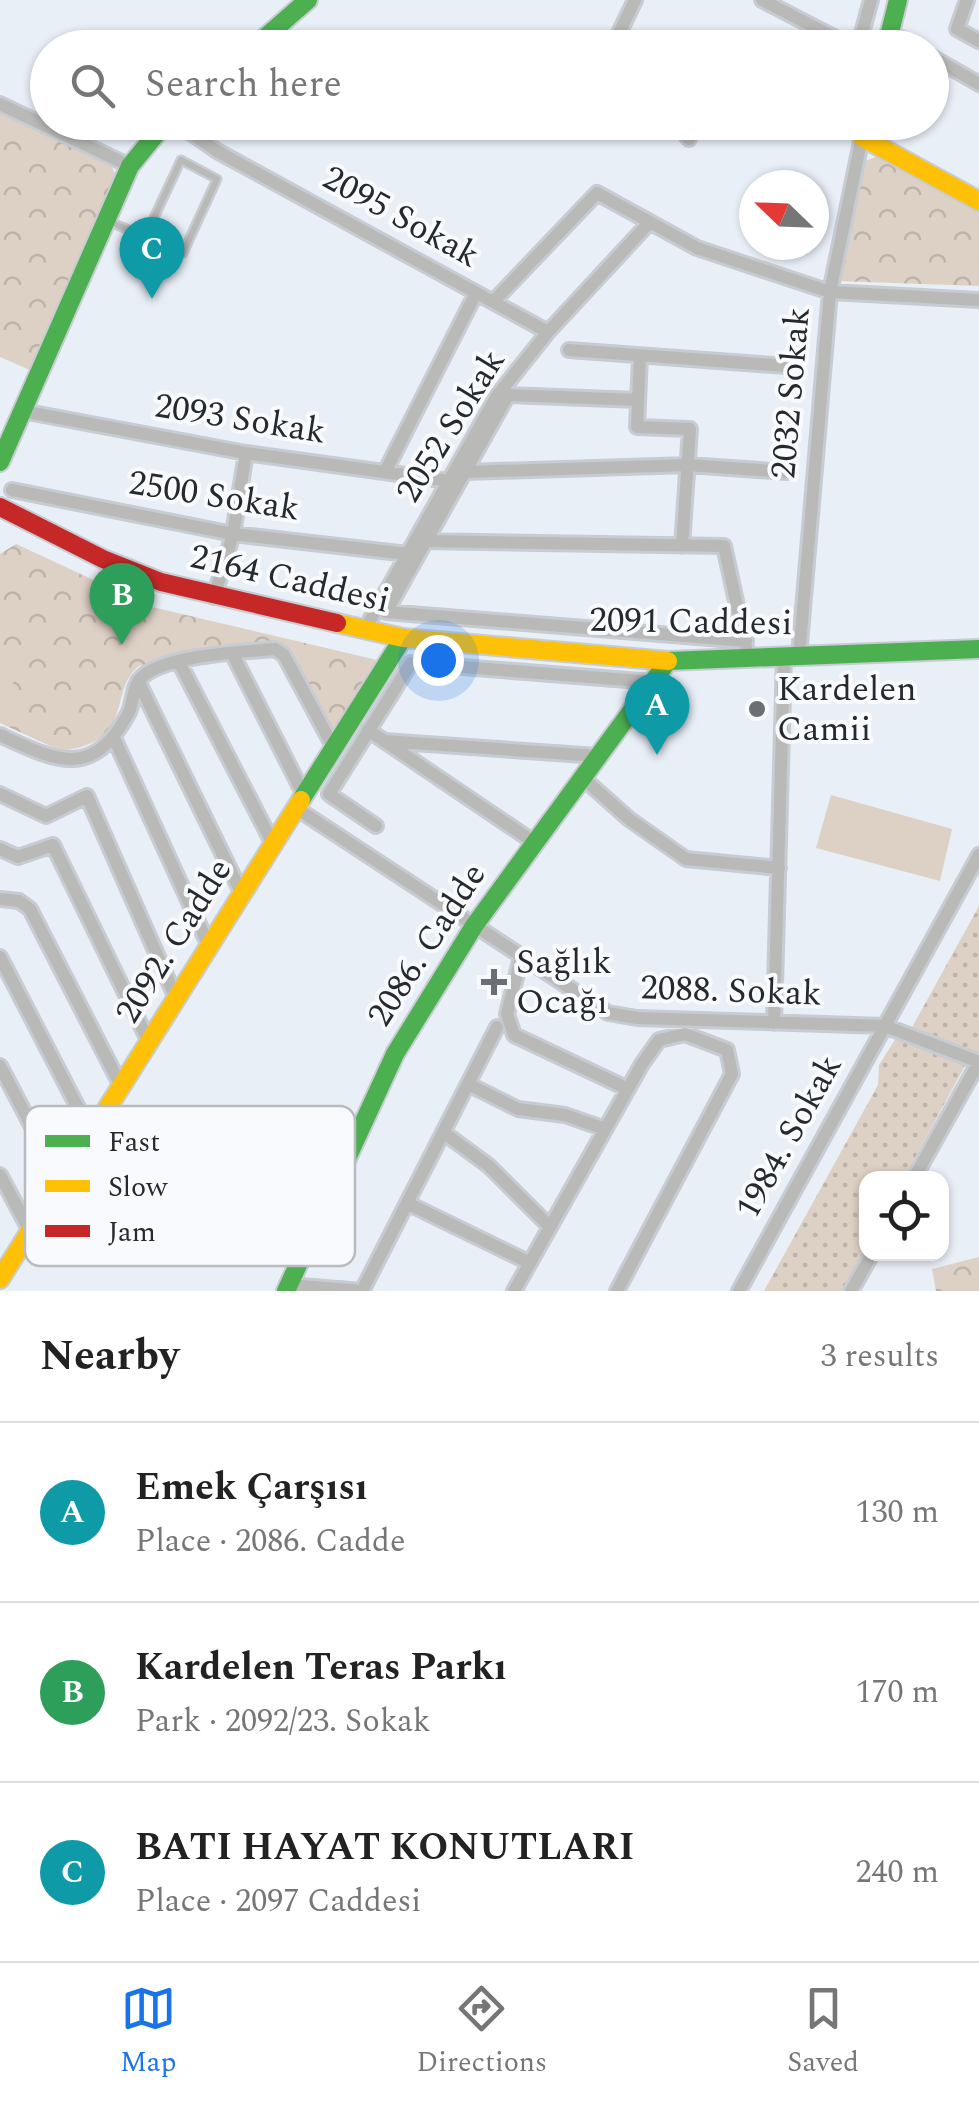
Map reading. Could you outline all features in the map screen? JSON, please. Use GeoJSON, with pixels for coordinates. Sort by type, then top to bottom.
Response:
{"type":"FeatureCollection","features":[{"type":"Feature","properties":{"kind":"street"},"geometry":{"type":"LineString","coordinates":[[274,30],[308,0]]}},
{"type":"Feature","properties":{"kind":"street"},"geometry":{"type":"LineString","coordinates":[[621,30],[635,0]]}},
{"type":"Feature","properties":{"kind":"street"},"geometry":{"type":"LineString","coordinates":[[762,0],[821,30]]}},
{"type":"Feature","properties":{"kind":"street"},"geometry":{"type":"LineString","coordinates":[[863,30],[872,0]]}},
{"type":"Feature","properties":{"kind":"street"},"geometry":{"type":"LineString","coordinates":[[890,30],[898,0]]}},
{"type":"Feature","properties":{"kind":"street"},"geometry":{"type":"LineString","coordinates":[[967,0],[957,29],[979,41]]}},
{"type":"Feature","properties":{"kind":"street"},"geometry":{"type":"LineString","coordinates":[[949,66],[979,84]]}},
{"type":"Feature","properties":{"kind":"street"},"geometry":{"type":"LineString","coordinates":[[0,104],[30,118]]}},
{"type":"Feature","properties":{"kind":"street"},"geometry":{"type":"LineString","coordinates":[[75,140],[130,166]]}},
{"type":"Feature","properties":{"kind":"street"},"geometry":{"type":"LineString","coordinates":[[0,462],[130,166],[151,140]]}},
{"type":"Feature","properties":{"kind":"street","name":"2095 Sokak"},"geometry":{"type":"LineString","coordinates":[[202,140],[548,332]]}},
{"type":"Feature","properties":{"kind":"street","name":"2032 Sokak"},"geometry":{"type":"LineString","coordinates":[[774,1023],[778,868],[792,656],[830,292],[862,140]]}},
{"type":"Feature","properties":{"kind":"street"},"geometry":{"type":"LineString","coordinates":[[880,140],[979,201]]}},
{"type":"Feature","properties":{"kind":"street"},"geometry":{"type":"LineString","coordinates":[[494,302],[591,196],[603,194],[697,248],[830,292],[979,300]]}},
{"type":"Feature","properties":{"kind":"street","name":"2052 Sokak"},"geometry":{"type":"LineString","coordinates":[[364,631],[497,396],[548,332],[650,224]]}},
{"type":"Feature","properties":{"kind":"street"},"geometry":{"type":"LineString","coordinates":[[385,472],[476,292]]}},
{"type":"Feature","properties":{"kind":"street"},"geometry":{"type":"LineString","coordinates":[[569,350],[786,366]]}},
{"type":"Feature","properties":{"kind":"street"},"geometry":{"type":"LineString","coordinates":[[640,356],[637,428],[690,429],[682,546]]}},
{"type":"Feature","properties":{"kind":"street"},"geometry":{"type":"LineString","coordinates":[[425,542],[724,546],[746,650],[386,612],[425,542],[466,472],[508,396],[638,400]]}},
{"type":"Feature","properties":{"kind":"street","name":"2093 Sokak"},"geometry":{"type":"LineString","coordinates":[[22,411],[246,453],[449,481]]}},
{"type":"Feature","properties":{"kind":"street"},"geometry":{"type":"LineString","coordinates":[[214,597],[233,534],[246,453]]}},
{"type":"Feature","properties":{"kind":"street"},"geometry":{"type":"LineString","coordinates":[[466,472],[688,465],[788,472]]}},
{"type":"Feature","properties":{"kind":"street","name":"2500 Sokak"},"geometry":{"type":"LineString","coordinates":[[12,490],[233,534],[408,554]]}},
{"type":"Feature","properties":{"kind":"street","name":"2164 Caddesi"},"geometry":{"type":"LineString","coordinates":[[0,507],[130,571],[214,597],[402,638]]}},
{"type":"Feature","properties":{"kind":"street","name":"2091 Caddesi"},"geometry":{"type":"LineString","coordinates":[[402,638],[668,661],[746,650],[792,656],[979,649]]}},
{"type":"Feature","properties":{"kind":"street","name":"2092. Cadde"},"geometry":{"type":"LineString","coordinates":[[108,1106],[402,638]]}},
{"type":"Feature","properties":{"kind":"street"},"geometry":{"type":"LineString","coordinates":[[138,681],[179,662],[232,653],[280,651],[334,748]]}},
{"type":"Feature","properties":{"kind":"street"},"geometry":{"type":"LineString","coordinates":[[232,653],[300,801]]}},
{"type":"Feature","properties":{"kind":"street","name":"2086. Cadde"},"geometry":{"type":"LineString","coordinates":[[355,1136],[378,1084],[474,926],[668,661]]}},
{"type":"Feature","properties":{"kind":"street"},"geometry":{"type":"LineString","coordinates":[[179,662],[274,844]]}},
{"type":"Feature","properties":{"kind":"street"},"geometry":{"type":"LineString","coordinates":[[376,826],[328,794],[411,663],[653,682]]}},
{"type":"Feature","properties":{"kind":"street"},"geometry":{"type":"LineString","coordinates":[[0,735],[66,762],[82,758],[114,738],[132,706],[138,681]]}},
{"type":"Feature","properties":{"kind":"street"},"geometry":{"type":"LineString","coordinates":[[138,681],[242,894]]}},
{"type":"Feature","properties":{"kind":"street"},"geometry":{"type":"LineString","coordinates":[[368,730],[535,843]]}},
{"type":"Feature","properties":{"kind":"street"},"geometry":{"type":"LineString","coordinates":[[114,738],[210,946]]}},
{"type":"Feature","properties":{"kind":"street"},"geometry":{"type":"LineString","coordinates":[[384,741],[598,756]]}},
{"type":"Feature","properties":{"kind":"street"},"geometry":{"type":"LineString","coordinates":[[583,778],[629,819],[686,859],[778,868]]}},
{"type":"Feature","properties":{"kind":"street"},"geometry":{"type":"LineString","coordinates":[[0,794],[46,816],[86,796],[176,998]]}},
{"type":"Feature","properties":{"kind":"street","name":"2088. Sokak"},"geometry":{"type":"LineString","coordinates":[[300,801],[474,926],[600,1009],[619,1016],[884,1026],[979,1062]]}},
{"type":"Feature","properties":{"kind":"street"},"geometry":{"type":"LineString","coordinates":[[0,849],[18,857],[53,845],[148,1042]]}},
{"type":"Feature","properties":{"kind":"street","name":"1984. Sokak"},"geometry":{"type":"LineString","coordinates":[[739,1291],[979,855]]}},
{"type":"Feature","properties":{"kind":"street"},"geometry":{"type":"LineString","coordinates":[[0,899],[19,902],[30,909],[121,1086]]}},
{"type":"Feature","properties":{"kind":"street"},"geometry":{"type":"LineString","coordinates":[[0,957],[77,1106]]}},
{"type":"Feature","properties":{"kind":"street"},"geometry":{"type":"LineString","coordinates":[[522,957],[507,1014],[514,1035],[628,1089]]}},
{"type":"Feature","properties":{"kind":"street"},"geometry":{"type":"LineString","coordinates":[[287,1288],[362,1291],[498,1027]]}},
{"type":"Feature","properties":{"kind":"street"},"geometry":{"type":"LineString","coordinates":[[514,1291],[659,1040],[673,1035],[698,1036],[728,1050],[732,1074],[616,1291]]}},
{"type":"Feature","properties":{"kind":"street"},"geometry":{"type":"LineString","coordinates":[[918,1171],[979,1062]]}},
{"type":"Feature","properties":{"kind":"street"},"geometry":{"type":"LineString","coordinates":[[0,1066],[25,1114]]}},
{"type":"Feature","properties":{"kind":"street"},"geometry":{"type":"LineString","coordinates":[[468,1084],[518,1109],[565,1115],[605,1130]]}},
{"type":"Feature","properties":{"kind":"street"},"geometry":{"type":"LineString","coordinates":[[444,1132],[489,1166],[550,1227]]}},
{"type":"Feature","properties":{"kind":"street"},"geometry":{"type":"LineString","coordinates":[[0,1175],[25,1222]]}},
{"type":"Feature","properties":{"kind":"street"},"geometry":{"type":"LineString","coordinates":[[408,1203],[530,1263]]}},
{"type":"Feature","properties":{"kind":"street","name":"2092. Cadde"},"geometry":{"type":"LineString","coordinates":[[2,1281],[25,1240]]}},
{"type":"Feature","properties":{"kind":"street"},"geometry":{"type":"LineString","coordinates":[[850,1291],[868,1261]]}},
{"type":"Feature","properties":{"kind":"lane"},"geometry":{"type":"LineString","coordinates":[[106,221],[183,253],[217,178],[181,160],[145,237]]}},
{"type":"Feature","properties":{"kind":"green space"},"geometry":{"type":"Polygon","coordinates":[[[0,112],[30,127],[30,140],[57,140],[112,167],[116,176],[30,370],[0,357],[0,112]]]}},
{"type":"Feature","properties":{"kind":"green space"},"geometry":{"type":"Polygon","coordinates":[[[878,156],[979,211],[979,286],[837,281],[860,163],[878,156]]]}},
{"type":"Feature","properties":{"kind":"green space"},"geometry":{"type":"Polygon","coordinates":[[[16,544],[152,607],[377,660],[333,731],[284,648],[259,642],[139,666],[124,689],[111,727],[85,746],[61,751],[0,723],[0,554],[16,544]]]}},
{"type":"Feature","properties":{"kind":"green space"},"geometry":{"type":"Polygon","coordinates":[[[0,651],[23,661],[2,708],[0,707],[0,651]]]}},
{"type":"Feature","properties":{"kind":"green space"},"geometry":{"type":"Polygon","coordinates":[[[831,795],[952,829],[940,881],[816,848],[831,795]]]}},
{"type":"Feature","properties":{"kind":"green space"},"geometry":{"type":"Polygon","coordinates":[[[979,906],[979,1051],[976,1056],[910,1031],[979,906]]]}},
{"type":"Feature","properties":{"kind":"green space"},"geometry":{"type":"Polygon","coordinates":[[[896,1038],[966,1064],[908,1171],[859,1171],[859,1260],[842,1291],[764,1291],[878,1085],[879,1065],[896,1038]]]}},
{"type":"Feature","properties":{"kind":"green space"},"geometry":{"type":"Polygon","coordinates":[[[979,1257],[979,1291],[936,1291],[932,1269],[979,1257]]]}},
{"type":"Feature","properties":{"kind":"traffic: fast"},"geometry":{"type":"LineString","coordinates":[[274,30],[308,0]]}},
{"type":"Feature","properties":{"kind":"traffic: fast"},"geometry":{"type":"LineString","coordinates":[[890,30],[898,0]]}},
{"type":"Feature","properties":{"kind":"traffic: fast"},"geometry":{"type":"LineString","coordinates":[[0,462],[130,166],[151,140]]}},
{"type":"Feature","properties":{"kind":"traffic: fast"},"geometry":{"type":"LineString","coordinates":[[301,800],[403,638]]}},
{"type":"Feature","properties":{"kind":"traffic: fast"},"geometry":{"type":"LineString","coordinates":[[668,661],[979,649]]}},
{"type":"Feature","properties":{"kind":"traffic: fast"},"geometry":{"type":"LineString","coordinates":[[355,1141],[395,1054],[474,926],[668,661]]}},
{"type":"Feature","properties":{"kind":"traffic: fast"},"geometry":{"type":"LineString","coordinates":[[286,1291],[297,1266]]}},
{"type":"Feature","properties":{"kind":"traffic: slow"},"geometry":{"type":"LineString","coordinates":[[867,140],[979,201]]}},
{"type":"Feature","properties":{"kind":"traffic: slow"},"geometry":{"type":"LineString","coordinates":[[337,623],[403,638],[668,661]]}},
{"type":"Feature","properties":{"kind":"traffic: slow"},"geometry":{"type":"LineString","coordinates":[[109,1106],[301,800]]}},
{"type":"Feature","properties":{"kind":"traffic: slow"},"geometry":{"type":"LineString","coordinates":[[0,1279],[25,1239]]}},
{"type":"Feature","properties":{"kind":"traffic: jam"},"geometry":{"type":"LineString","coordinates":[[0,507],[103,559],[161,582],[337,623]]}},
{"type":"Feature","properties":{"kind":"place","name":"BATI HAYAT KONUTLARI"},"geometry":{"type":"Point","coordinates":[152,299]}},
{"type":"Feature","properties":{"kind":"place","name":"Kardelen Teras Parkı"},"geometry":{"type":"Point","coordinates":[122,645]}},
{"type":"Feature","properties":{"kind":"place","name":"Kardelen Camii"},"geometry":{"type":"Point","coordinates":[757,709]}},
{"type":"Feature","properties":{"kind":"place","name":"Emek Çarşısı"},"geometry":{"type":"Point","coordinates":[657,755]}},
{"type":"Feature","properties":{"kind":"place","name":"Sağlık Ocağı"},"geometry":{"type":"Point","coordinates":[494,982]}}]}
